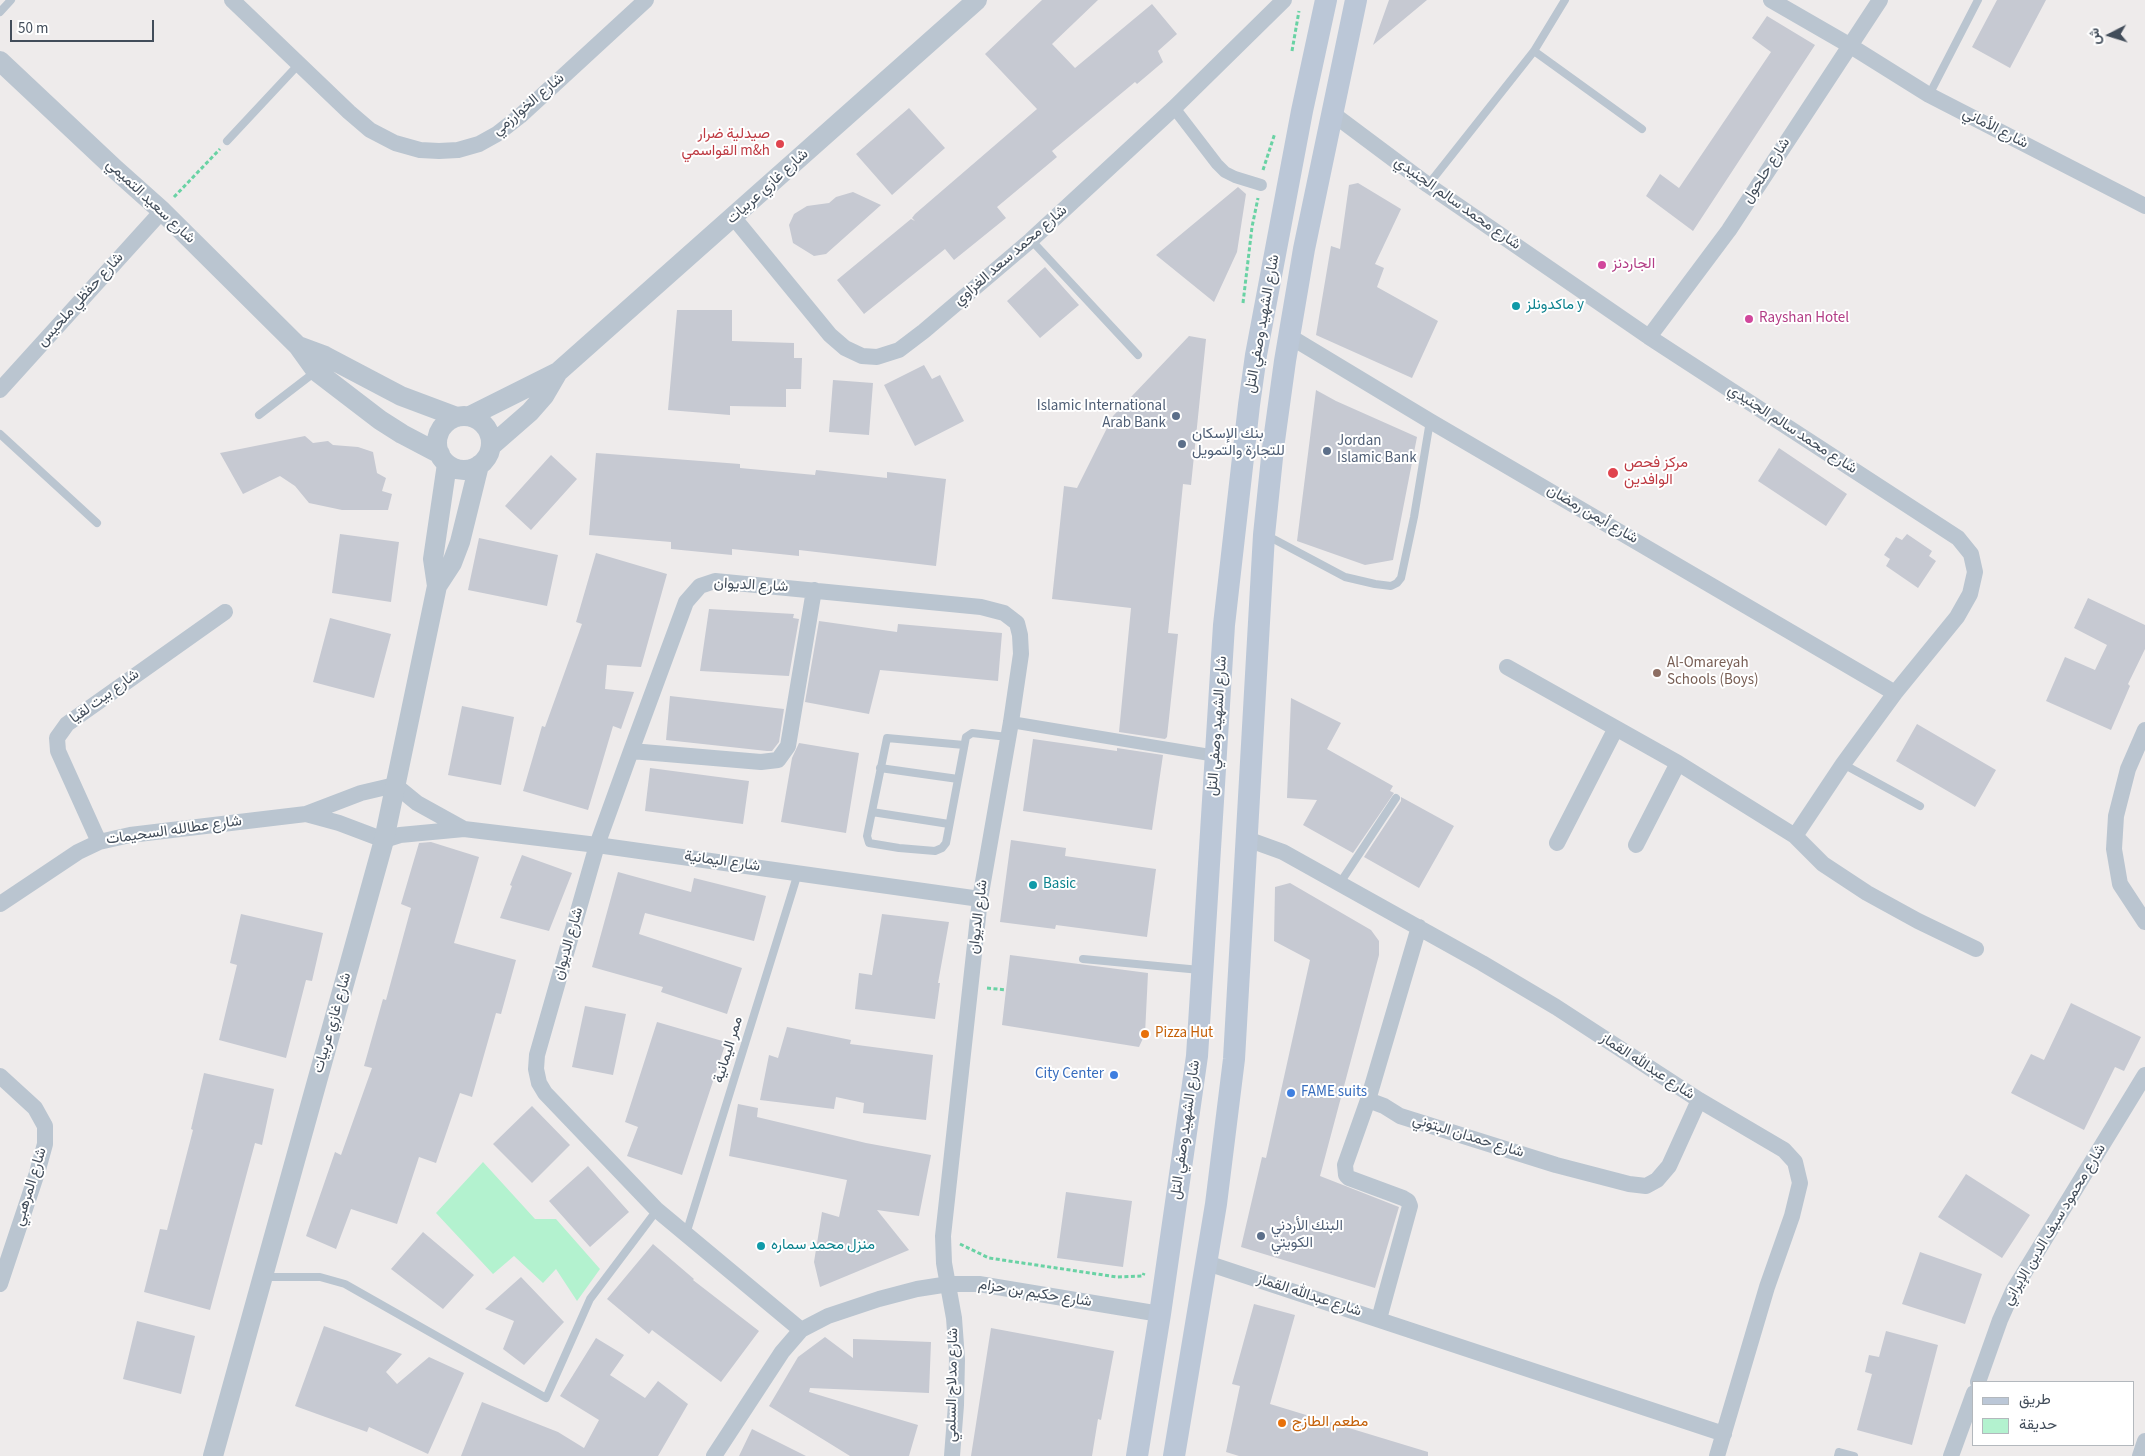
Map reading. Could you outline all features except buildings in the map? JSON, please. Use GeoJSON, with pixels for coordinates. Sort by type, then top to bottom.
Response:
{"type":"FeatureCollection","features":[{"type":"Feature","properties":{"kind":"main road","name":"شارع الشهيد وصفي التل"},"geometry":{"type":"LineString","coordinates":[[1137,1456],[1160,1314],[1197,1056],[1224,625],[1254,372],[1300,120],[1326,0]]}},
{"type":"Feature","properties":{"kind":"main road","name":"شارع الشهيد وصفي التل"},"geometry":{"type":"LineString","coordinates":[[1174,1456],[1207,1262],[1234,1059],[1264,534],[1273,448],[1304,249],[1356,0]]}},
{"type":"Feature","properties":{"kind":"street","name":"شارع الخوارزمي"},"geometry":{"type":"LineString","coordinates":[[241,3],[299,64],[370,130],[395,142],[420,150],[458,150],[479,144],[497,134],[520,116],[646,0]]}},
{"type":"Feature","properties":{"kind":"street","name":"شارع غازي عربيات"},"geometry":{"type":"LineString","coordinates":[[463,416],[558,372],[734,218],[977,0]]}},
{"type":"Feature","properties":{"kind":"street","name":"شارع الأماني"},"geometry":{"type":"LineString","coordinates":[[1771,0],[1849,45],[1929,95],[2145,206]]}},
{"type":"Feature","properties":{"kind":"street","name":"شارع حلحول"},"geometry":{"type":"LineString","coordinates":[[1648,337],[1729,230],[1880,0]]}},
{"type":"Feature","properties":{"kind":"street","name":"شارع محمد سعد الغزاوي"},"geometry":{"type":"LineString","coordinates":[[734,218],[830,335],[845,348],[862,356],[877,357],[899,350],[1031,240],[1289,2]]}},
{"type":"Feature","properties":{"kind":"street","name":"شارع سعيد التميمي"},"geometry":{"type":"LineString","coordinates":[[0,60],[162,211],[298,346],[316,371],[380,420],[443,459]]}},
{"type":"Feature","properties":{"kind":"street"},"geometry":{"type":"LineString","coordinates":[[1174,108],[1225,172],[1236,178],[1261,185]]}},
{"type":"Feature","properties":{"kind":"street","name":"شارع محمد سالم الجنيدي"},"geometry":{"type":"LineString","coordinates":[[1333,114],[1428,185],[1648,337],[1958,538],[1971,554],[1975,572],[1970,594],[1957,617],[1896,693],[1843,764],[1795,836]]}},
{"type":"Feature","properties":{"kind":"street","name":"شارع حفظي ملحيس"},"geometry":{"type":"LineString","coordinates":[[0,390],[162,211]]}},
{"type":"Feature","properties":{"kind":"street","name":"شارع أيمن رمضان"},"geometry":{"type":"LineString","coordinates":[[1289,336],[1430,421],[1896,693]]}},
{"type":"Feature","properties":{"kind":"street","name":"شارع سعيد التميمي"},"geometry":{"type":"LineString","coordinates":[[298,346],[324,356],[401,396],[463,416]]}},
{"type":"Feature","properties":{"kind":"street","name":"شارع غازي عربيات"},"geometry":{"type":"LineString","coordinates":[[491,446],[530,412],[544,396],[558,372]]}},
{"type":"Feature","properties":{"kind":"street"},"geometry":{"type":"LineString","coordinates":[[463,416],[479,420],[486,427],[490,436],[491,446],[488,457],[479,466],[468,470],[457,469],[443,459],[437,445],[442,427],[448,421],[463,416]]}},
{"type":"Feature","properties":{"kind":"street","name":"شارع غازي عربيات"},"geometry":{"type":"LineString","coordinates":[[213,1456],[384,840],[437,586],[433,559],[443,459]]}},
{"type":"Feature","properties":{"kind":"street","name":"شارع غازي عربيات"},"geometry":{"type":"LineString","coordinates":[[437,586],[452,563],[479,466]]}},
{"type":"Feature","properties":{"kind":"street","name":"شارع الديوان"},"geometry":{"type":"LineString","coordinates":[[801,1330],[657,1210],[545,1093],[536,1069],[537,1055],[598,844],[631,751],[686,602],[700,586],[714,581],[981,607],[1004,613],[1017,623],[1021,654],[1010,730],[980,899],[943,1236],[944,1263],[949,1284]]}},
{"type":"Feature","properties":{"kind":"street"},"geometry":{"type":"LineString","coordinates":[[631,751],[762,762],[778,760],[788,746],[814,590]]}},
{"type":"Feature","properties":{"kind":"street","name":"شارع بيت لقيا"},"geometry":{"type":"LineString","coordinates":[[99,842],[58,751],[57,738],[67,724],[225,612]]}},
{"type":"Feature","properties":{"kind":"street"},"geometry":{"type":"LineString","coordinates":[[1507,667],[1678,763],[1795,836],[1823,864],[1867,893],[1918,921],[1976,948]]}},
{"type":"Feature","properties":{"kind":"street"},"geometry":{"type":"LineString","coordinates":[[1556,843],[1616,728]]}},
{"type":"Feature","properties":{"kind":"street"},"geometry":{"type":"LineString","coordinates":[[1010,730],[1216,756]]}},
{"type":"Feature","properties":{"kind":"street"},"geometry":{"type":"LineString","coordinates":[[2145,730],[2128,769],[2116,816],[2114,849],[2120,884],[2145,922]]}},
{"type":"Feature","properties":{"kind":"street"},"geometry":{"type":"LineString","coordinates":[[1636,846],[1678,763]]}},
{"type":"Feature","properties":{"kind":"street","name":"شارع عطالله السحيمات"},"geometry":{"type":"LineString","coordinates":[[0,904],[78,852],[99,842],[130,835],[306,814],[361,793],[395,785]]}},
{"type":"Feature","properties":{"kind":"street","name":"شارع اليمانية"},"geometry":{"type":"LineString","coordinates":[[395,785],[418,803],[464,829]]}},
{"type":"Feature","properties":{"kind":"street","name":"شارع عطالله السحيمات"},"geometry":{"type":"LineString","coordinates":[[306,814],[339,823],[384,840]]}},
{"type":"Feature","properties":{"kind":"street","name":"شارع اليمانية"},"geometry":{"type":"LineString","coordinates":[[384,840],[400,835],[464,829],[598,844],[980,899]]}},
{"type":"Feature","properties":{"kind":"street","name":"شارع عبدالله القماز"},"geometry":{"type":"LineString","coordinates":[[1247,839],[1283,852],[1419,926],[1556,1008],[1699,1100],[1784,1150],[1795,1162],[1800,1183],[1792,1216],[1767,1287],[1717,1456]]}},
{"type":"Feature","properties":{"kind":"street"},"geometry":{"type":"LineString","coordinates":[[1379,1318],[1409,1217],[1410,1206],[1403,1198],[1349,1178],[1345,1172],[1345,1165],[1368,1100],[1419,926]]}},
{"type":"Feature","properties":{"kind":"street","name":"شارع محمود سيف الدين الإيراني"},"geometry":{"type":"LineString","coordinates":[[1978,1381],[2000,1320],[2013,1291],[2145,1074]]}},
{"type":"Feature","properties":{"kind":"street","name":"شارع المرهبي"},"geometry":{"type":"LineString","coordinates":[[0,1076],[35,1108],[45,1126],[45,1144],[0,1284]]}},
{"type":"Feature","properties":{"kind":"street","name":"شارع حمدان البتوني"},"geometry":{"type":"LineString","coordinates":[[1368,1100],[1384,1106],[1400,1116],[1519,1153],[1629,1184],[1646,1186],[1657,1180],[1668,1166],[1699,1100]]}},
{"type":"Feature","properties":{"kind":"street","name":"شارع عبدالله القماز"},"geometry":{"type":"LineString","coordinates":[[1207,1262],[1724,1434]]}},
{"type":"Feature","properties":{"kind":"street","name":"شارع حكيم بن حزام"},"geometry":{"type":"LineString","coordinates":[[714,1456],[782,1352],[801,1330],[828,1316],[879,1299],[917,1289],[949,1284],[979,1284],[1008,1287],[1160,1314]]}},
{"type":"Feature","properties":{"kind":"street","name":"شارع مدلاج السلمي"},"geometry":{"type":"LineString","coordinates":[[949,1284],[957,1359],[951,1455]]}},
{"type":"Feature","properties":{"kind":"street"},"geometry":{"type":"LineString","coordinates":[[1951,1456],[1972,1398]]}},
{"type":"Feature","properties":{"kind":"street"},"geometry":{"type":"LineString","coordinates":[[2140,1456],[2145,1441]]}},
{"type":"Feature","properties":{"kind":"lane"},"geometry":{"type":"LineString","coordinates":[[0,12],[11,0]]}},
{"type":"Feature","properties":{"kind":"lane"},"geometry":{"type":"LineString","coordinates":[[1428,185],[1534,51],[1565,0]]}},
{"type":"Feature","properties":{"kind":"lane"},"geometry":{"type":"LineString","coordinates":[[1929,95],[1978,0]]}},
{"type":"Feature","properties":{"kind":"lane"},"geometry":{"type":"LineString","coordinates":[[1534,51],[1642,129]]}},
{"type":"Feature","properties":{"kind":"lane"},"geometry":{"type":"LineString","coordinates":[[227,141],[299,64]]}},
{"type":"Feature","properties":{"kind":"lane"},"geometry":{"type":"LineString","coordinates":[[1031,240],[1138,354]]}},
{"type":"Feature","properties":{"kind":"lane"},"geometry":{"type":"LineString","coordinates":[[260,415],[316,371]]}},
{"type":"Feature","properties":{"kind":"lane"},"geometry":{"type":"LineString","coordinates":[[1264,534],[1345,577],[1391,586],[1397,583],[1401,578],[1414,517],[1430,421]]}},
{"type":"Feature","properties":{"kind":"lane"},"geometry":{"type":"LineString","coordinates":[[0,434],[97,523]]}},
{"type":"Feature","properties":{"kind":"lane"},"geometry":{"type":"LineString","coordinates":[[964,745],[887,738],[867,836],[869,844],[935,851],[942,848],[946,843],[966,737],[972,733],[1010,730]]}},
{"type":"Feature","properties":{"kind":"lane"},"geometry":{"type":"LineString","coordinates":[[1843,764],[1920,806]]}},
{"type":"Feature","properties":{"kind":"lane"},"geometry":{"type":"LineString","coordinates":[[880,768],[958,779]]}},
{"type":"Feature","properties":{"kind":"lane"},"geometry":{"type":"LineString","coordinates":[[1340,882],[1396,798]]}},
{"type":"Feature","properties":{"kind":"lane"},"geometry":{"type":"LineString","coordinates":[[872,812],[949,824]]}},
{"type":"Feature","properties":{"kind":"lane","name":"ممر اليمانية"},"geometry":{"type":"LineString","coordinates":[[686,1236],[798,873]]}},
{"type":"Feature","properties":{"kind":"lane"},"geometry":{"type":"LineString","coordinates":[[1083,959],[1202,970]]}},
{"type":"Feature","properties":{"kind":"lane"},"geometry":{"type":"LineString","coordinates":[[262,1277],[320,1277],[344,1284],[546,1398],[590,1299],[657,1210]]}},
{"type":"Feature","properties":{"kind":"lane"},"geometry":{"type":"LineString","coordinates":[[1838,1456],[1839,1452],[1854,1456]]}},
{"type":"Feature","properties":{"kind":"path"},"geometry":{"type":"LineString","coordinates":[[1289,2],[1299,9],[1292,52]]}},
{"type":"Feature","properties":{"kind":"path"},"geometry":{"type":"LineString","coordinates":[[1242,310],[1252,227],[1264,165],[1277,124]]}},
{"type":"Feature","properties":{"kind":"path"},"geometry":{"type":"LineString","coordinates":[[162,211],[227,141]]}},
{"type":"Feature","properties":{"kind":"path"},"geometry":{"type":"LineString","coordinates":[[1000,990],[1006,990]]}},
{"type":"Feature","properties":{"kind":"path"},"geometry":{"type":"LineString","coordinates":[[943,1236],[989,1258],[1117,1277]]}},
{"type":"Feature","properties":{"kind":"green space"},"geometry":{"type":"Polygon","coordinates":[[[483,1162],[535,1219],[556,1219],[600,1269],[577,1301],[556,1269],[543,1283],[514,1256],[493,1274],[436,1213],[483,1162]]]}},
{"type":"Feature","properties":{"kind":"place","name":"صيدلية ضرار القواسمي m&h"},"geometry":{"type":"Point","coordinates":[780,144]}},
{"type":"Feature","properties":{"kind":"place","name":"الجاردنز"},"geometry":{"type":"Point","coordinates":[1602,265]}},
{"type":"Feature","properties":{"kind":"place","name":"ماكدونلز y"},"geometry":{"type":"Point","coordinates":[1516,306]}},
{"type":"Feature","properties":{"kind":"place","name":"Rayshan Hotel"},"geometry":{"type":"Point","coordinates":[1749,319]}},
{"type":"Feature","properties":{"kind":"place","name":"Islamic International Arab Bank"},"geometry":{"type":"Point","coordinates":[1176,416]}},
{"type":"Feature","properties":{"kind":"place","name":"بنك الإسكان للتجارة والتمويل"},"geometry":{"type":"Point","coordinates":[1182,444]}},
{"type":"Feature","properties":{"kind":"place","name":"Jordan Islamic Bank"},"geometry":{"type":"Point","coordinates":[1327,451]}},
{"type":"Feature","properties":{"kind":"place","name":"مركز فحص الوافدين"},"geometry":{"type":"Point","coordinates":[1613,473]}},
{"type":"Feature","properties":{"kind":"place","name":"Al-Omareyah Schools (Boys)"},"geometry":{"type":"Point","coordinates":[1657,673]}},
{"type":"Feature","properties":{"kind":"place","name":"Basic"},"geometry":{"type":"Point","coordinates":[1033,885]}},
{"type":"Feature","properties":{"kind":"place","name":"Pizza Hut"},"geometry":{"type":"Point","coordinates":[1145,1034]}},
{"type":"Feature","properties":{"kind":"place","name":"City Center"},"geometry":{"type":"Point","coordinates":[1114,1075]}},
{"type":"Feature","properties":{"kind":"place","name":"FAME suits"},"geometry":{"type":"Point","coordinates":[1291,1093]}},
{"type":"Feature","properties":{"kind":"place","name":"البنك الأردني الكويتي"},"geometry":{"type":"Point","coordinates":[1261,1236]}},
{"type":"Feature","properties":{"kind":"place","name":"منزل محمد سماره"},"geometry":{"type":"Point","coordinates":[761,1246]}},
{"type":"Feature","properties":{"kind":"place","name":"مطعم الطازج"},"geometry":{"type":"Point","coordinates":[1282,1423]}}]}
